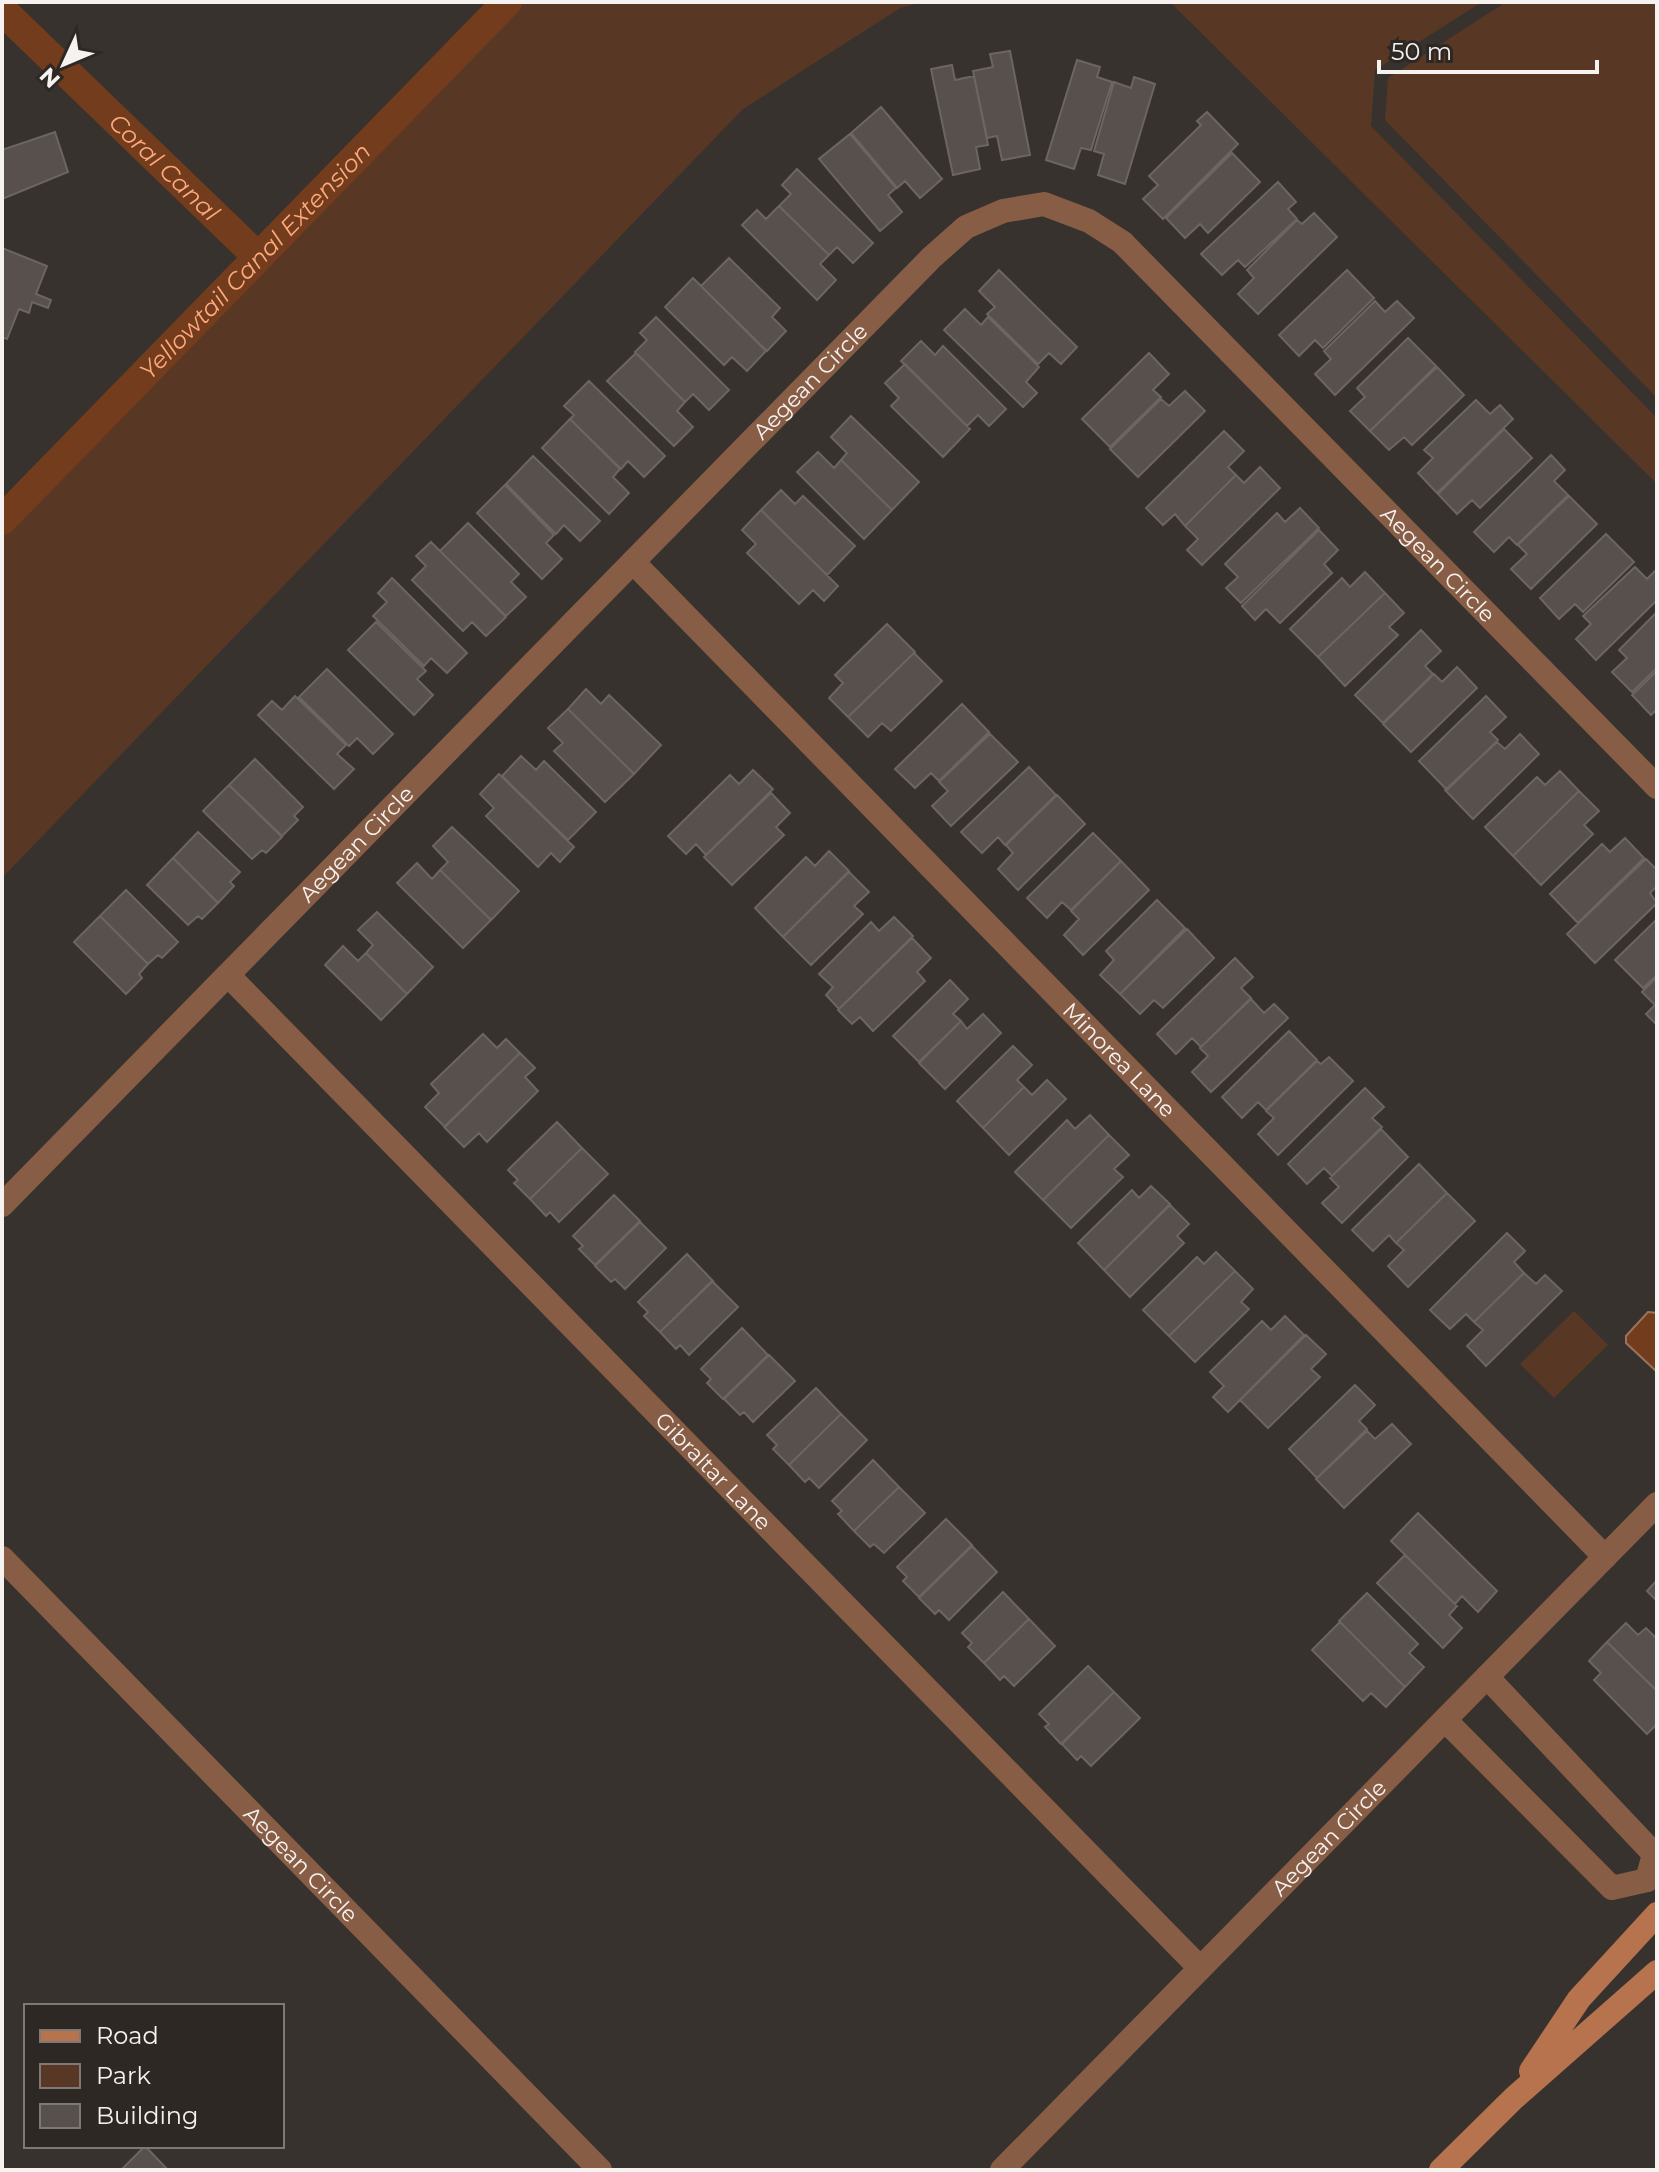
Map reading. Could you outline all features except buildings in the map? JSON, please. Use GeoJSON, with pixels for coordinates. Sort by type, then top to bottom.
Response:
{"type":"FeatureCollection","features":[{"type":"Feature","properties":{"kind":"street","name":"Aegean Circle"},"geometry":{"type":"LineString","coordinates":[[2,1205],[931,258],[966,227],[1003,211],[1044,204],[1089,221],[1122,242],[1657,787]]}},
{"type":"Feature","properties":{"kind":"street","name":"Minorea Lane"},"geometry":{"type":"LineString","coordinates":[[633,562],[1605,1557]]}},
{"type":"Feature","properties":{"kind":"street","name":"Gibraltar Lane"},"geometry":{"type":"LineString","coordinates":[[228,975],[1200,1968]]}},
{"type":"Feature","properties":{"kind":"street","name":"Aegean Circle"},"geometry":{"type":"LineString","coordinates":[[1002,2170],[1657,1504]]}},
{"type":"Feature","properties":{"kind":"street","name":"Aegean Circle"},"geometry":{"type":"LineString","coordinates":[[2,1558],[600,2170]]}},
{"type":"Feature","properties":{"kind":"street"},"geometry":{"type":"LineString","coordinates":[[1445,1720],[1612,1888],[1652,1885],[1654,1854],[1487,1677]]}},
{"type":"Feature","properties":{"kind":"street"},"geometry":{"type":"LineString","coordinates":[[1514,2098],[1579,1999],[1657,1914]]}},
{"type":"Feature","properties":{"kind":"street"},"geometry":{"type":"LineString","coordinates":[[1441,2170],[1514,2098],[1657,1972]]}},
{"type":"Feature","properties":{"kind":"green space"},"geometry":{"type":"Polygon","coordinates":[[[493,2],[923,2],[900,8],[743,109],[2,878],[2,506],[493,2]]]}},
{"type":"Feature","properties":{"kind":"green space"},"geometry":{"type":"Polygon","coordinates":[[[1170,2],[1482,2],[1375,70],[1371,126],[1657,418],[1657,484],[1170,2]]]}},
{"type":"Feature","properties":{"kind":"green space"},"geometry":{"type":"Polygon","coordinates":[[[1506,2],[1657,2],[1657,398],[1385,120],[1388,78],[1506,2]]]}},
{"type":"Feature","properties":{"kind":"green space"},"geometry":{"type":"Polygon","coordinates":[[[1574,1311],[1608,1345],[1554,1398],[1520,1364],[1574,1311]]]}},
{"type":"Feature","properties":{"kind":"shaded area"},"geometry":{"type":"Polygon","coordinates":[[[1648,1312],[1657,1313],[1657,1372],[1626,1343],[1626,1336],[1648,1312]]]}},
{"type":"Feature","properties":{"kind":"waterway","name":"Yellowtail Canal Extension"},"geometry":{"type":"LineString","coordinates":[[2,520],[507,2]]}},
{"type":"Feature","properties":{"kind":"waterway","name":"Coral Canal"},"geometry":{"type":"LineString","coordinates":[[2,10],[258,257]]}}]}
